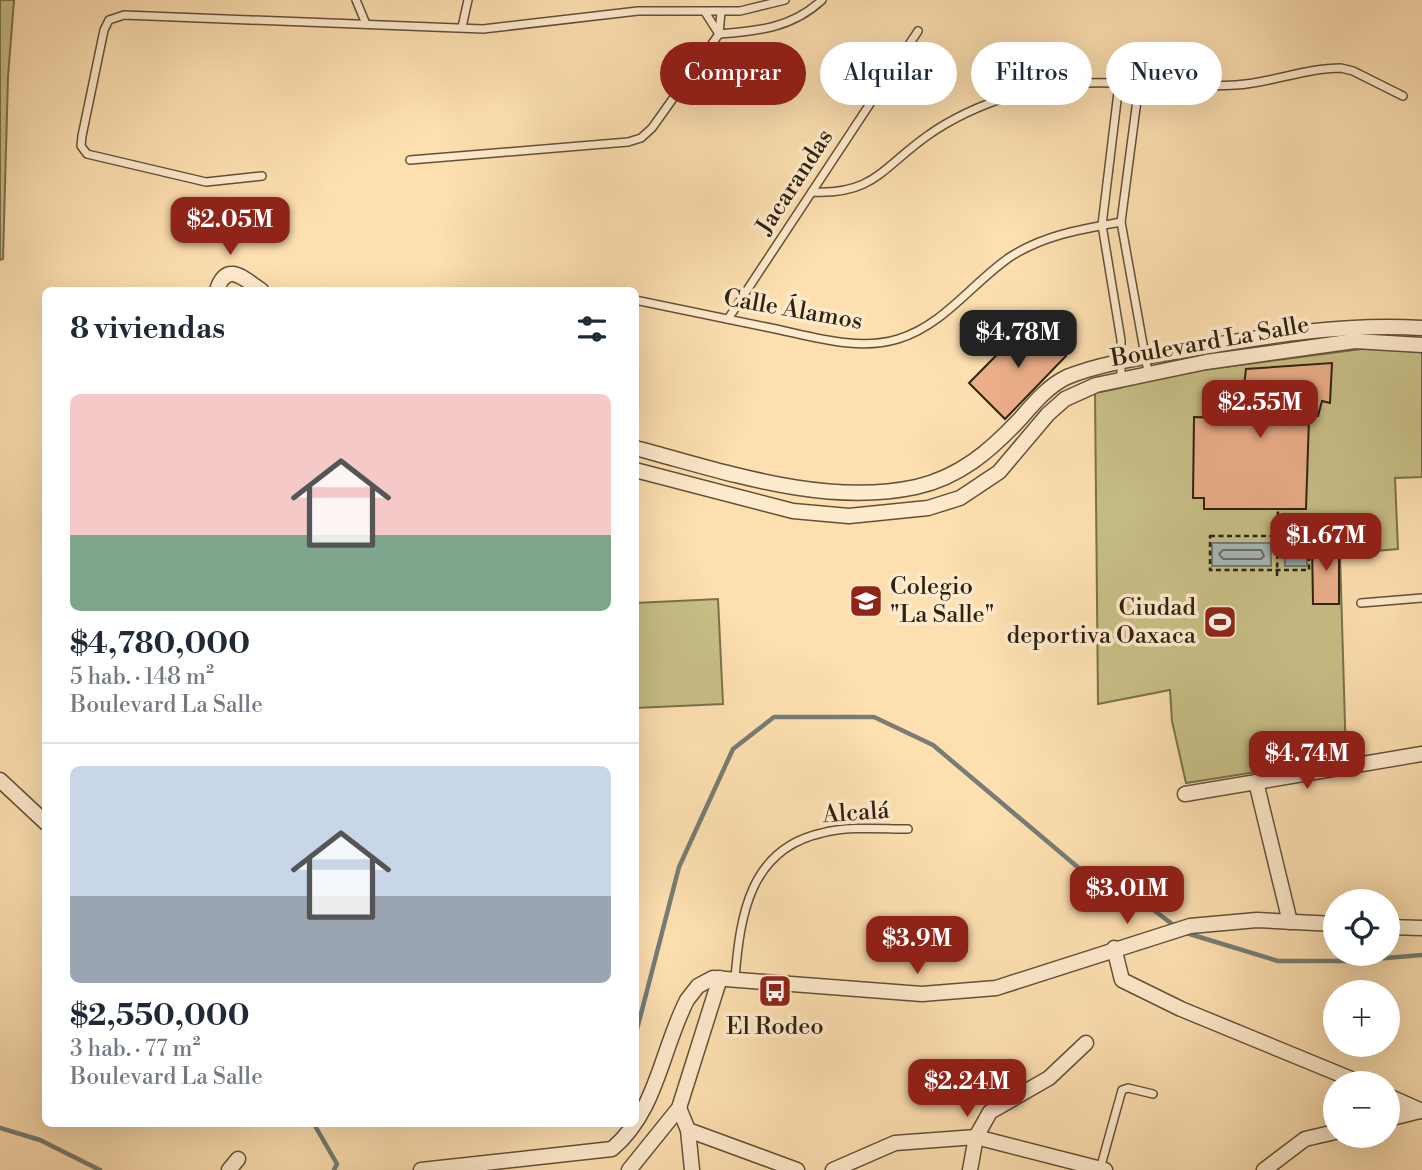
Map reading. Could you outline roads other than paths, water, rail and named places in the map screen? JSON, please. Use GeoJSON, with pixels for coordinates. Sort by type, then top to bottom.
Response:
{"type":"FeatureCollection","features":[{"type":"Feature","properties":{"kind":"street"},"geometry":{"type":"LineString","coordinates":[[219,287],[226,277],[239,274],[257,287]]}},
{"type":"Feature","properties":{"kind":"street","name":"Boulevard La Salle"},"geometry":{"type":"LineString","coordinates":[[639,449],[729,472],[835,493],[914,487],[965,469],[996,444],[1044,393],[1067,377],[1122,361],[1286,334],[1376,325],[1422,328]]}},
{"type":"Feature","properties":{"kind":"street","name":"Boulevard La Salle"},"geometry":{"type":"LineString","coordinates":[[639,471],[793,511],[849,516],[928,508],[960,498],[999,472],[1048,414],[1065,399],[1121,378],[1355,341],[1422,345]]}},
{"type":"Feature","properties":{"kind":"street"},"geometry":{"type":"LineString","coordinates":[[1185,794],[1422,754]]}},
{"type":"Feature","properties":{"kind":"street"},"geometry":{"type":"LineString","coordinates":[[0,780],[42,819]]}},
{"type":"Feature","properties":{"kind":"street"},"geometry":{"type":"LineString","coordinates":[[1256,782],[1290,922]]}},
{"type":"Feature","properties":{"kind":"street"},"geometry":{"type":"LineString","coordinates":[[639,1118],[687,1000],[698,986],[720,978],[949,994],[996,988],[1151,936],[1190,926],[1228,921],[1323,923]]}},
{"type":"Feature","properties":{"kind":"street"},"geometry":{"type":"LineString","coordinates":[[1400,927],[1422,928]]}},
{"type":"Feature","properties":{"kind":"street"},"geometry":{"type":"LineString","coordinates":[[1114,948],[1122,979],[1181,1009],[1332,1071]]}},
{"type":"Feature","properties":{"kind":"street"},"geometry":{"type":"LineString","coordinates":[[629,1170],[679,1108],[720,978]]}},
{"type":"Feature","properties":{"kind":"street"},"geometry":{"type":"LineString","coordinates":[[970,1170],[976,1137],[990,1112],[1049,1078],[1086,1043]]}},
{"type":"Feature","properties":{"kind":"street"},"geometry":{"type":"LineString","coordinates":[[1400,1101],[1421,1111]]}},
{"type":"Feature","properties":{"kind":"street"},"geometry":{"type":"LineString","coordinates":[[679,1108],[688,1130],[692,1170]]}},
{"type":"Feature","properties":{"kind":"street"},"geometry":{"type":"LineString","coordinates":[[1400,1116],[1421,1111]]}},
{"type":"Feature","properties":{"kind":"street"},"geometry":{"type":"LineString","coordinates":[[421,1170],[493,1166],[612,1149],[634,1127]]}},
{"type":"Feature","properties":{"kind":"street"},"geometry":{"type":"LineString","coordinates":[[688,1130],[797,1170]]}},
{"type":"Feature","properties":{"kind":"street"},"geometry":{"type":"LineString","coordinates":[[1272,1167],[1305,1139],[1323,1135]]}},
{"type":"Feature","properties":{"kind":"street"},"geometry":{"type":"LineString","coordinates":[[833,1170],[895,1143],[976,1137],[1102,1169]]}},
{"type":"Feature","properties":{"kind":"lane"},"geometry":{"type":"LineString","coordinates":[[356,0],[366,24]]}},
{"type":"Feature","properties":{"kind":"lane"},"geometry":{"type":"LineString","coordinates":[[462,27],[468,0]]}},
{"type":"Feature","properties":{"kind":"lane"},"geometry":{"type":"LineString","coordinates":[[262,176],[206,182],[87,154],[81,146],[82,136],[109,20],[124,15],[498,27],[638,11],[721,12],[785,0]]}},
{"type":"Feature","properties":{"kind":"lane"},"geometry":{"type":"LineString","coordinates":[[719,34],[774,27],[800,17],[822,0]]}},
{"type":"Feature","properties":{"kind":"lane"},"geometry":{"type":"LineString","coordinates":[[705,12],[719,34]]}},
{"type":"Feature","properties":{"kind":"lane"},"geometry":{"type":"LineString","coordinates":[[410,160],[628,142],[641,138],[652,128],[719,34],[721,12]]}},
{"type":"Feature","properties":{"kind":"lane","name":"Jacarandas"},"geometry":{"type":"LineString","coordinates":[[728,319],[918,31]]}},
{"type":"Feature","properties":{"kind":"lane"},"geometry":{"type":"LineString","coordinates":[[1222,85],[1240,85],[1341,68],[1353,71],[1403,96]]}},
{"type":"Feature","properties":{"kind":"lane"},"geometry":{"type":"LineString","coordinates":[[812,192],[836,193],[858,189],[942,126],[1011,95],[1054,85],[1106,84]]}},
{"type":"Feature","properties":{"kind":"lane"},"geometry":{"type":"LineString","coordinates":[[1116,105],[1102,225],[1121,340],[1121,378]]}},
{"type":"Feature","properties":{"kind":"lane"},"geometry":{"type":"LineString","coordinates":[[1136,105],[1121,222],[1148,372]]}},
{"type":"Feature","properties":{"kind":"lane","name":"Calle Álamos"},"geometry":{"type":"LineString","coordinates":[[639,301],[840,342],[898,339],[940,317],[998,266],[1029,246],[1046,238],[1121,222]]}},
{"type":"Feature","properties":{"kind":"lane"},"geometry":{"type":"LineString","coordinates":[[1361,603],[1422,598]]}},
{"type":"Feature","properties":{"kind":"lane","name":"Alcalá"},"geometry":{"type":"LineString","coordinates":[[736,978],[739,932],[747,898],[765,868],[790,847],[822,832],[908,828]]}},
{"type":"Feature","properties":{"kind":"lane"},"geometry":{"type":"LineString","coordinates":[[1102,1169],[1122,1090],[1128,1088],[1153,1094]]}},
{"type":"Feature","properties":{"kind":"water"},"geometry":{"type":"Polygon","coordinates":[[[1285,542],[1307,542],[1307,566],[1285,566],[1285,542]]]}},
{"type":"Feature","properties":{"kind":"water"},"geometry":{"type":"Polygon","coordinates":[[[1212,543],[1271,543],[1271,566],[1212,566],[1212,543]]]}},
{"type":"Feature","properties":{"kind":"waterway"},"geometry":{"type":"LineString","coordinates":[[639,1022],[679,867],[733,749],[774,717],[874,717],[933,745],[1087,875],[1122,886],[1176,927]]}},
{"type":"Feature","properties":{"kind":"waterway"},"geometry":{"type":"LineString","coordinates":[[1183,932],[1278,961],[1350,961],[1422,955]]}},
{"type":"Feature","properties":{"kind":"waterway"},"geometry":{"type":"LineString","coordinates":[[316,1127],[337,1164],[334,1170]]}},
{"type":"Feature","properties":{"kind":"waterway"},"geometry":{"type":"LineString","coordinates":[[0,1128],[40,1140],[100,1170]]}},
{"type":"Feature","properties":{"kind":"place","name":"Colegio \"La Salle\""},"geometry":{"type":"Point","coordinates":[866,601]}},
{"type":"Feature","properties":{"kind":"place","name":"Ciudad deportiva Oaxaca"},"geometry":{"type":"Point","coordinates":[1220,622]}},
{"type":"Feature","properties":{"kind":"place","name":"El Rodeo"},"geometry":{"type":"Point","coordinates":[775,991]}}]}
